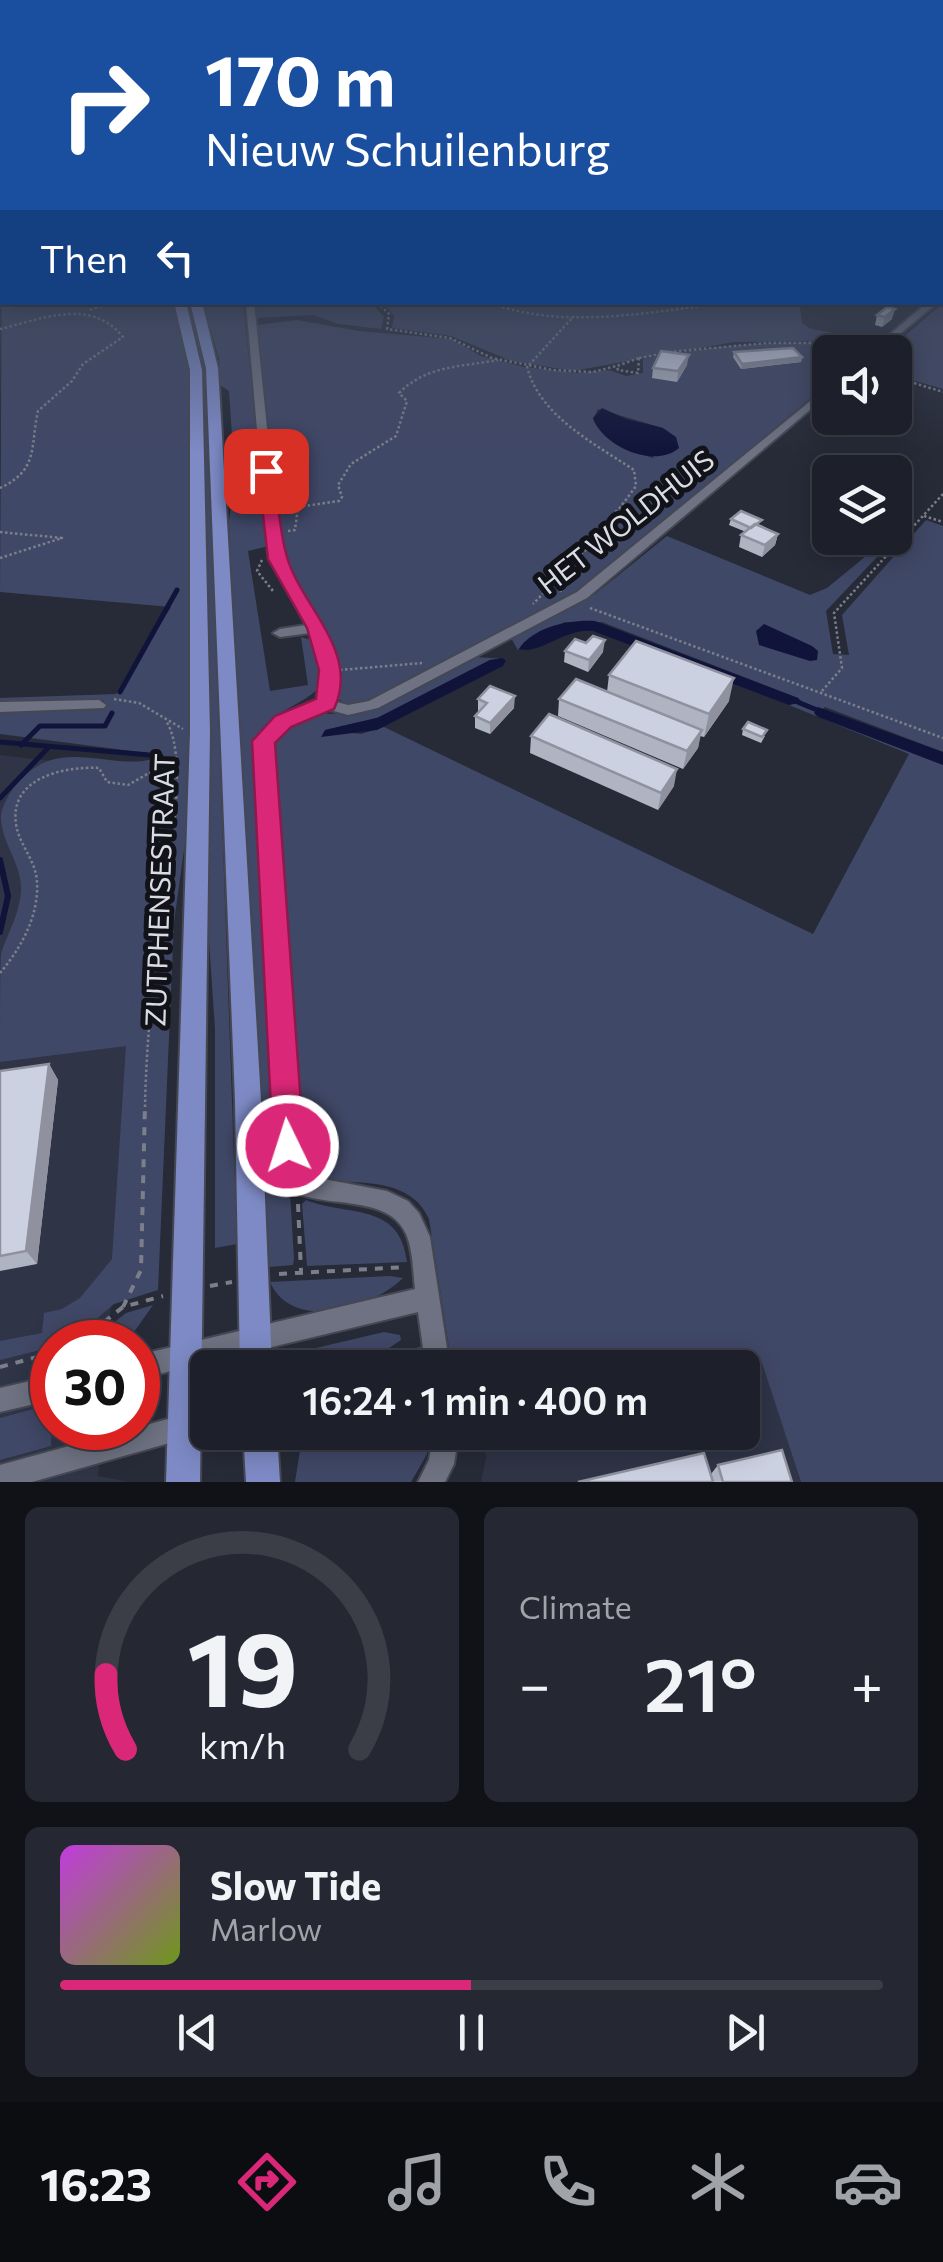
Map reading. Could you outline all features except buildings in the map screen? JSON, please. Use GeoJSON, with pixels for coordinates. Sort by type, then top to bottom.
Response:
{"type":"FeatureCollection","features":[{"type":"Feature","properties":{"kind":"main road","name":"ZUTPHENSESTRAAT"},"geometry":{"type":"LineString","coordinates":[[183,315],[196,370],[200,713],[184,1356],[190,1393]]}},
{"type":"Feature","properties":{"kind":"main road"},"geometry":{"type":"LineString","coordinates":[[199,315],[212,368],[248,1102],[255,1350]]}},
{"type":"Feature","properties":{"kind":"main road","name":"ZUTPHENSESTRAAT"},"geometry":{"type":"LineString","coordinates":[[183,1482],[190,1448]]}},
{"type":"Feature","properties":{"kind":"main road"},"geometry":{"type":"LineString","coordinates":[[261,1450],[263,1482]]}},
{"type":"Feature","properties":{"kind":"street"},"geometry":{"type":"LineString","coordinates":[[251,315],[272,534],[278,559],[317,628],[330,670],[326,704],[283,722],[264,741],[291,1164],[306,1186],[386,1198],[413,1218],[435,1350]]}},
{"type":"Feature","properties":{"kind":"street"},"geometry":{"type":"LineString","coordinates":[[894,335],[918,315]]}},
{"type":"Feature","properties":{"kind":"street","name":"HET WOLDHUIS"},"geometry":{"type":"LineString","coordinates":[[326,704],[354,710],[373,706],[574,601],[812,403]]}},
{"type":"Feature","properties":{"kind":"street"},"geometry":{"type":"LineString","coordinates":[[280,633],[317,628]]}},
{"type":"Feature","properties":{"kind":"street"},"geometry":{"type":"LineString","coordinates":[[0,707],[99,705]]}},
{"type":"Feature","properties":{"kind":"street"},"geometry":{"type":"LineString","coordinates":[[160,1362],[427,1298]]}},
{"type":"Feature","properties":{"kind":"street"},"geometry":{"type":"LineString","coordinates":[[0,1400],[30,1393]]}},
{"type":"Feature","properties":{"kind":"street"},"geometry":{"type":"LineString","coordinates":[[0,1478],[190,1425]]}},
{"type":"Feature","properties":{"kind":"street"},"geometry":{"type":"LineString","coordinates":[[431,1482],[444,1450]]}},
{"type":"Feature","properties":{"kind":"path"},"geometry":{"type":"LineString","coordinates":[[0,329],[64,315]]}},
{"type":"Feature","properties":{"kind":"path"},"geometry":{"type":"LineString","coordinates":[[0,488],[19,479],[34,454],[38,411],[72,382],[83,364],[123,337],[116,324],[98,315]]}},
{"type":"Feature","properties":{"kind":"path"},"geometry":{"type":"LineString","coordinates":[[389,315],[387,329],[450,338],[498,360],[586,372],[639,358],[747,344],[812,342]]}},
{"type":"Feature","properties":{"kind":"path"},"geometry":{"type":"LineString","coordinates":[[527,315],[568,315]]}},
{"type":"Feature","properties":{"kind":"path"},"geometry":{"type":"LineString","coordinates":[[528,366],[575,315]]}},
{"type":"Feature","properties":{"kind":"path"},"geometry":{"type":"LineString","coordinates":[[618,366],[620,372],[635,374],[641,370],[639,358]]}},
{"type":"Feature","properties":{"kind":"path"},"geometry":{"type":"LineString","coordinates":[[273,591],[257,571],[263,558],[259,540],[295,530],[296,509],[301,505],[340,499],[338,485],[351,464],[396,436],[406,401],[400,393],[407,384],[434,368],[498,360]]}},
{"type":"Feature","properties":{"kind":"path"},"geometry":{"type":"LineString","coordinates":[[525,614],[555,575],[601,534],[613,510],[636,486],[634,470],[561,416],[533,388],[528,366]]}},
{"type":"Feature","properties":{"kind":"path"},"geometry":{"type":"LineString","coordinates":[[912,382],[943,392]]}},
{"type":"Feature","properties":{"kind":"path"},"geometry":{"type":"LineString","coordinates":[[821,692],[842,668],[834,612],[943,494]]}},
{"type":"Feature","properties":{"kind":"path"},"geometry":{"type":"LineString","coordinates":[[613,510],[660,531]]}},
{"type":"Feature","properties":{"kind":"path"},"geometry":{"type":"LineString","coordinates":[[922,516],[943,522]]}},
{"type":"Feature","properties":{"kind":"path"},"geometry":{"type":"LineString","coordinates":[[0,532],[62,538],[0,558]]}},
{"type":"Feature","properties":{"kind":"path"},"geometry":{"type":"LineString","coordinates":[[574,601],[943,738]]}},
{"type":"Feature","properties":{"kind":"path"},"geometry":{"type":"LineString","coordinates":[[330,670],[421,663]]}},
{"type":"Feature","properties":{"kind":"path"},"geometry":{"type":"LineString","coordinates":[[107,1320],[123,1307],[142,1270],[146,1062],[158,929],[170,860],[177,758],[174,733],[166,721]]}},
{"type":"Feature","properties":{"kind":"path"},"geometry":{"type":"LineString","coordinates":[[0,973],[17,953],[38,894],[34,869],[15,820],[20,800],[29,787],[54,771],[75,766],[98,768],[107,782],[128,785],[177,758]]}},
{"type":"Feature","properties":{"kind":"path"},"geometry":{"type":"LineString","coordinates":[[297,1175],[302,1272]]}},
{"type":"Feature","properties":{"kind":"path"},"geometry":{"type":"LineString","coordinates":[[123,1307],[252,1278],[423,1266]]}},
{"type":"Feature","properties":{"kind":"path"},"geometry":{"type":"LineString","coordinates":[[0,1367],[30,1360]]}},
{"type":"Feature","properties":{"kind":"shaded area"},"geometry":{"type":"Polygon","coordinates":[[[2,315],[177,315],[187,349],[189,376],[188,821],[174,922],[158,1290],[114,1304],[95,1320],[43,1320],[44,1313],[62,1309],[80,1298],[112,1259],[126,1046],[0,1062],[1,954],[17,914],[21,888],[1,815],[19,781],[51,760],[79,757],[137,761],[162,755],[0,734],[0,713],[100,709],[104,700],[0,703],[0,698],[116,694],[171,607],[0,592],[2,315]]]}},
{"type":"Feature","properties":{"kind":"shaded area"},"geometry":{"type":"Polygon","coordinates":[[[206,315],[244,315],[269,546],[248,551],[270,691],[308,685],[301,637],[318,642],[323,651],[323,683],[266,724],[255,744],[279,1159],[281,1175],[290,1192],[294,1259],[293,1265],[269,1267],[230,588],[229,521],[235,480],[229,391],[220,385],[219,359],[206,315]]]}},
{"type":"Feature","properties":{"kind":"shaded area"},"geometry":{"type":"Polygon","coordinates":[[[255,315],[310,315],[255,318],[255,315]]]}},
{"type":"Feature","properties":{"kind":"shaded area"},"geometry":{"type":"Polygon","coordinates":[[[313,315],[384,317],[381,329],[339,324],[313,315]]]}},
{"type":"Feature","properties":{"kind":"shaded area"},"geometry":{"type":"Polygon","coordinates":[[[393,315],[801,315],[802,323],[811,329],[846,335],[812,335],[812,341],[734,342],[573,371],[511,361],[451,336],[392,328],[393,315]]]}},
{"type":"Feature","properties":{"kind":"shaded area"},"geometry":{"type":"Polygon","coordinates":[[[929,315],[943,315],[943,389],[912,380],[912,335],[906,335],[929,315]]]}},
{"type":"Feature","properties":{"kind":"shaded area"},"geometry":{"type":"Polygon","coordinates":[[[191,316],[202,346],[207,390],[237,1244],[215,1248],[215,1029],[208,927],[203,400],[191,316]]]}},
{"type":"Feature","properties":{"kind":"shaded area"},"geometry":{"type":"Polygon","coordinates":[[[297,320],[359,331],[452,339],[481,356],[525,367],[579,373],[609,370],[626,376],[643,373],[643,359],[729,346],[812,342],[812,397],[580,590],[371,702],[352,704],[335,695],[335,649],[283,557],[276,531],[257,325],[297,320]],[[598,409],[593,419],[604,434],[627,449],[653,458],[663,428],[598,409]]]}},
{"type":"Feature","properties":{"kind":"shaded area"},"geometry":{"type":"Polygon","coordinates":[[[602,408],[663,428],[676,437],[679,448],[657,456],[618,446],[593,418],[602,408]]]}},
{"type":"Feature","properties":{"kind":"shaded area"},"geometry":{"type":"Polygon","coordinates":[[[926,520],[943,526],[943,752],[825,707],[815,715],[943,765],[943,1482],[801,1482],[760,1364],[760,1350],[449,1350],[429,1219],[421,1205],[396,1189],[381,1185],[317,1181],[299,1158],[272,749],[276,738],[290,725],[320,714],[365,713],[474,657],[508,659],[490,660],[380,717],[325,730],[361,734],[384,727],[813,934],[909,754],[789,705],[801,702],[798,698],[602,622],[565,622],[524,642],[518,650],[511,638],[595,594],[667,536],[810,595],[827,588],[867,555],[879,555],[826,611],[833,654],[849,655],[842,615],[895,555],[912,555],[912,536],[926,520]]]}},
{"type":"Feature","properties":{"kind":"shaded area"},"geometry":{"type":"Polygon","coordinates":[[[595,621],[802,702],[789,705],[593,631],[572,633],[536,648],[519,649],[533,635],[553,626],[595,621]]]}},
{"type":"Feature","properties":{"kind":"shaded area"},"geometry":{"type":"Polygon","coordinates":[[[764,624],[812,646],[818,651],[817,660],[759,645],[756,631],[764,624]]]}},
{"type":"Feature","properties":{"kind":"shaded area"},"geometry":{"type":"Polygon","coordinates":[[[490,660],[506,660],[503,666],[377,730],[321,737],[325,730],[377,718],[490,660]]]}},
{"type":"Feature","properties":{"kind":"shaded area"},"geometry":{"type":"Polygon","coordinates":[[[818,707],[943,752],[943,765],[818,717],[814,713],[818,707]]]}},
{"type":"Feature","properties":{"kind":"shaded area"},"geometry":{"type":"Polygon","coordinates":[[[0,755],[153,773],[110,1320],[30,1320],[30,1450],[100,1450],[98,1476],[129,1482],[0,1482],[0,755]]]}},
{"type":"Feature","properties":{"kind":"shaded area"},"geometry":{"type":"Polygon","coordinates":[[[306,1200],[383,1220],[402,1243],[407,1262],[307,1266],[302,1204],[306,1200]]]}},
{"type":"Feature","properties":{"kind":"shaded area"},"geometry":{"type":"Polygon","coordinates":[[[403,1278],[390,1289],[354,1306],[314,1311],[281,1298],[270,1282],[403,1278]]]}},
{"type":"Feature","properties":{"kind":"shaded area"},"geometry":{"type":"Polygon","coordinates":[[[153,1305],[142,1320],[117,1320],[126,1313],[153,1305]]]}},
{"type":"Feature","properties":{"kind":"shaded area"},"geometry":{"type":"Polygon","coordinates":[[[384,1332],[400,1335],[401,1340],[386,1350],[316,1348],[384,1332]]]}},
{"type":"Feature","properties":{"kind":"shaded area"},"geometry":{"type":"Polygon","coordinates":[[[30,1335],[30,1352],[0,1360],[0,1341],[30,1335]]]}},
{"type":"Feature","properties":{"kind":"shaded area"},"geometry":{"type":"Polygon","coordinates":[[[760,1363],[801,1482],[481,1482],[485,1450],[760,1450],[760,1363]]]}},
{"type":"Feature","properties":{"kind":"shaded area"},"geometry":{"type":"Polygon","coordinates":[[[30,1410],[30,1450],[36,1450],[0,1460],[0,1418],[30,1410]]]}},
{"type":"Feature","properties":{"kind":"shaded area"},"geometry":{"type":"Polygon","coordinates":[[[300,1450],[427,1450],[411,1482],[295,1482],[300,1450]]]}},
{"type":"Feature","properties":{"kind":"waterway"},"geometry":{"type":"LineString","coordinates":[[120,692],[177,590]]}},
{"type":"Feature","properties":{"kind":"waterway"},"geometry":{"type":"LineString","coordinates":[[795,701],[822,712]]}},
{"type":"Feature","properties":{"kind":"waterway"},"geometry":{"type":"LineString","coordinates":[[22,744],[40,726],[105,726],[112,713]]}},
{"type":"Feature","properties":{"kind":"waterway"},"geometry":{"type":"LineString","coordinates":[[0,742],[22,744]]}},
{"type":"Feature","properties":{"kind":"waterway"},"geometry":{"type":"LineString","coordinates":[[22,744],[161,756]]}},
{"type":"Feature","properties":{"kind":"waterway"},"geometry":{"type":"LineString","coordinates":[[0,798],[47,749]]}},
{"type":"Feature","properties":{"kind":"waterway"},"geometry":{"type":"LineString","coordinates":[[0,860],[8,896],[0,932]]}},
{"type":"Feature","properties":{"kind":"route"},"geometry":{"type":"LineString","coordinates":[[266,471],[278,559],[317,628],[330,670],[326,704],[283,722],[264,741],[288,1146]]}}]}
